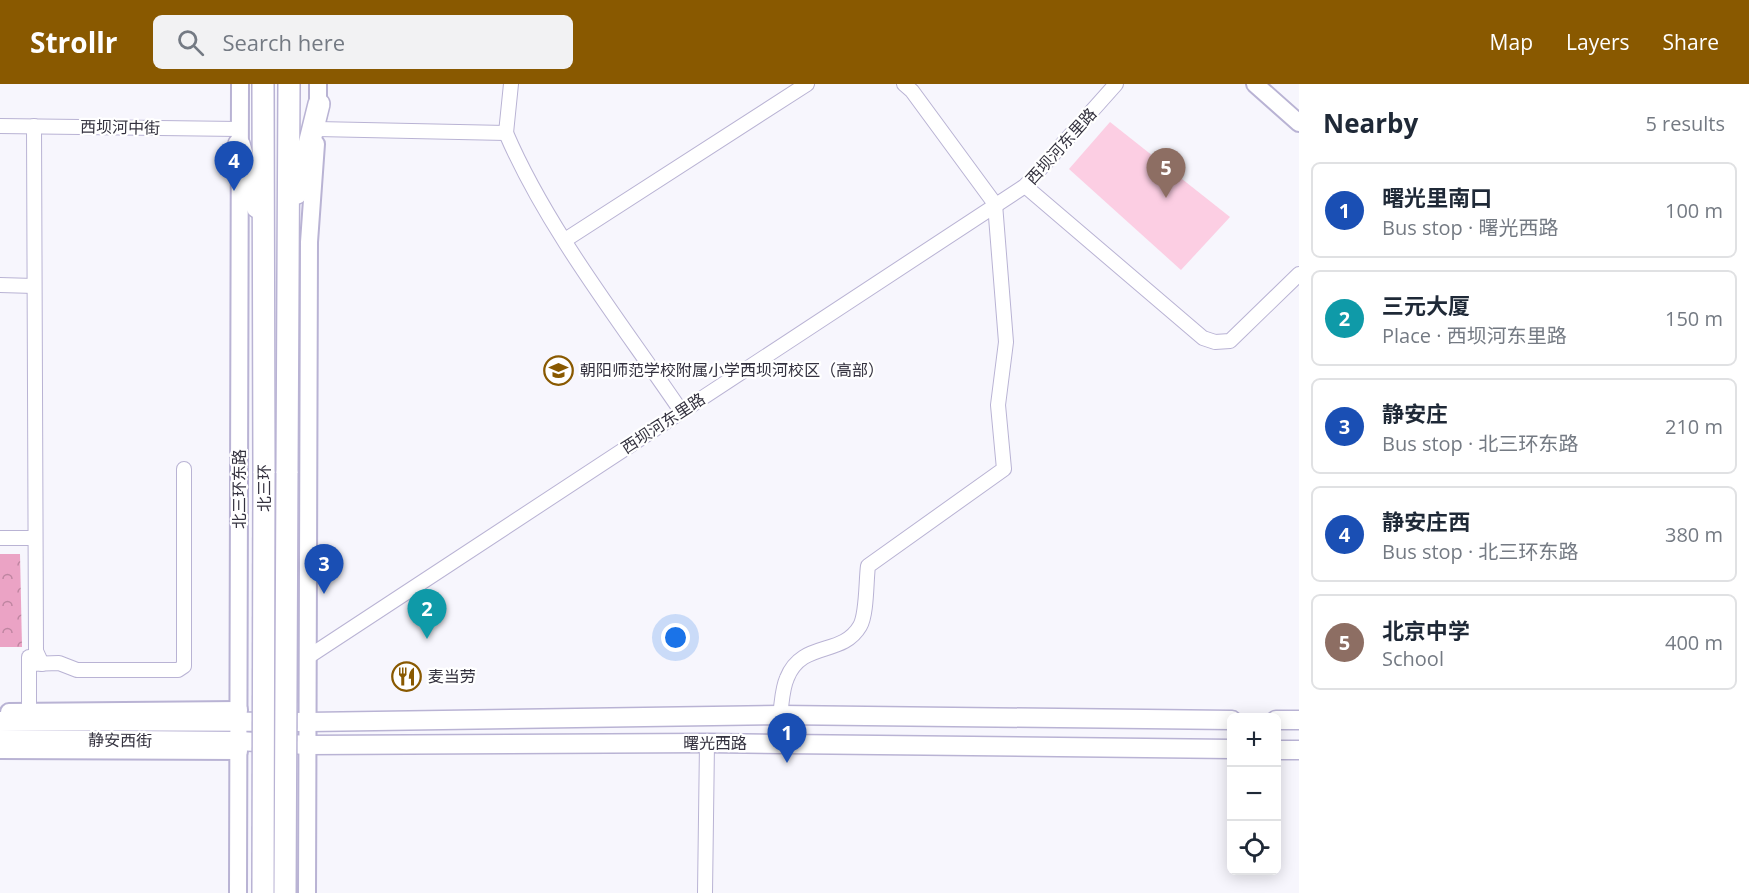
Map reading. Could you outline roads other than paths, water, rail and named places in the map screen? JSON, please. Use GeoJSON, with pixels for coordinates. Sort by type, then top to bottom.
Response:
{"type":"FeatureCollection","features":[{"type":"Feature","properties":{"kind":"highway","name":"北三环"},"geometry":{"type":"LineString","coordinates":[[263,84],[265,237],[263,893]]}},
{"type":"Feature","properties":{"kind":"highway","name":"北三环"},"geometry":{"type":"LineString","coordinates":[[285,893],[289,84]]}},
{"type":"Feature","properties":{"kind":"highway"},"geometry":{"type":"LineString","coordinates":[[288,226],[319,94]]}},
{"type":"Feature","properties":{"kind":"highway"},"geometry":{"type":"LineString","coordinates":[[239,136],[265,237]]}},
{"type":"Feature","properties":{"kind":"main road","name":"曙光西路"},"geometry":{"type":"LineString","coordinates":[[239,715],[308,722],[780,715],[1227,720]]}},
{"type":"Feature","properties":{"kind":"main road","name":"静安西街"},"geometry":{"type":"LineString","coordinates":[[1,737],[29,717],[239,715]]}},
{"type":"Feature","properties":{"kind":"main road"},"geometry":{"type":"LineString","coordinates":[[1281,720],[1299,720]]}},
{"type":"Feature","properties":{"kind":"main road","name":"静安西街"},"geometry":{"type":"LineString","coordinates":[[1,737],[239,746],[307,745]]}},
{"type":"Feature","properties":{"kind":"main road","name":"曙光西路"},"geometry":{"type":"LineString","coordinates":[[307,745],[707,743],[1227,749]]}},
{"type":"Feature","properties":{"kind":"main road"},"geometry":{"type":"LineString","coordinates":[[1281,750],[1299,750]]}},
{"type":"Feature","properties":{"kind":"street","name":"北三环东路"},"geometry":{"type":"LineString","coordinates":[[238,893],[240,84]]}},
{"type":"Feature","properties":{"kind":"street"},"geometry":{"type":"LineString","coordinates":[[511,84],[506,133],[516,156],[565,240],[681,411]]}},
{"type":"Feature","properties":{"kind":"street"},"geometry":{"type":"LineString","coordinates":[[565,240],[807,84]]}},
{"type":"Feature","properties":{"kind":"street"},"geometry":{"type":"LineString","coordinates":[[780,715],[786,678],[795,665],[810,652],[848,642],[861,624],[868,566],[1004,469],[998,405],[1005,342],[995,204],[912,91],[904,84]]}},
{"type":"Feature","properties":{"kind":"street","name":"西坝河东里路"},"geometry":{"type":"LineString","coordinates":[[308,657],[1024,186],[1116,84]]}},
{"type":"Feature","properties":{"kind":"street"},"geometry":{"type":"LineString","coordinates":[[1255,84],[1299,123]]}},
{"type":"Feature","properties":{"kind":"street"},"geometry":{"type":"LineString","coordinates":[[307,893],[309,242],[319,94]]}},
{"type":"Feature","properties":{"kind":"street","name":"西坝河中街"},"geometry":{"type":"LineString","coordinates":[[0,126],[239,136]]}},
{"type":"Feature","properties":{"kind":"street"},"geometry":{"type":"LineString","coordinates":[[0,712],[29,717],[36,651],[34,126]]}},
{"type":"Feature","properties":{"kind":"street"},"geometry":{"type":"LineString","coordinates":[[317,129],[506,133]]}},
{"type":"Feature","properties":{"kind":"street"},"geometry":{"type":"LineString","coordinates":[[1024,186],[1203,338],[1215,342],[1230,341],[1299,274]]}},
{"type":"Feature","properties":{"kind":"street"},"geometry":{"type":"LineString","coordinates":[[0,285],[34,286]]}},
{"type":"Feature","properties":{"kind":"street"},"geometry":{"type":"LineString","coordinates":[[34,661],[59,663],[77,670],[178,670],[184,666],[184,469]]}},
{"type":"Feature","properties":{"kind":"street"},"geometry":{"type":"LineString","coordinates":[[0,538],[35,538]]}},
{"type":"Feature","properties":{"kind":"street"},"geometry":{"type":"LineString","coordinates":[[239,609],[308,612]]}},
{"type":"Feature","properties":{"kind":"street"},"geometry":{"type":"LineString","coordinates":[[1,737],[39,752],[239,746]]}},
{"type":"Feature","properties":{"kind":"street"},"geometry":{"type":"LineString","coordinates":[[705,893],[707,743]]}},
{"type":"Feature","properties":{"kind":"street"},"geometry":{"type":"LineString","coordinates":[[238,860],[307,861]]}},
{"type":"Feature","properties":{"kind":"place","name":"静安庄西"},"geometry":{"type":"Point","coordinates":[234,191]}},
{"type":"Feature","properties":{"kind":"place","name":"北京中学"},"geometry":{"type":"Point","coordinates":[1166,198]}},
{"type":"Feature","properties":{"kind":"place","name":"朝阳师范学校附属小学西坝河校区（高部）"},"geometry":{"type":"Point","coordinates":[559,370]}},
{"type":"Feature","properties":{"kind":"place","name":"静安庄"},"geometry":{"type":"Point","coordinates":[324,594]}},
{"type":"Feature","properties":{"kind":"place","name":"三元大厦"},"geometry":{"type":"Point","coordinates":[427,639]}},
{"type":"Feature","properties":{"kind":"place","name":"麦当劳"},"geometry":{"type":"Point","coordinates":[407,676]}},
{"type":"Feature","properties":{"kind":"place","name":"曙光里南口"},"geometry":{"type":"Point","coordinates":[787,763]}}]}
